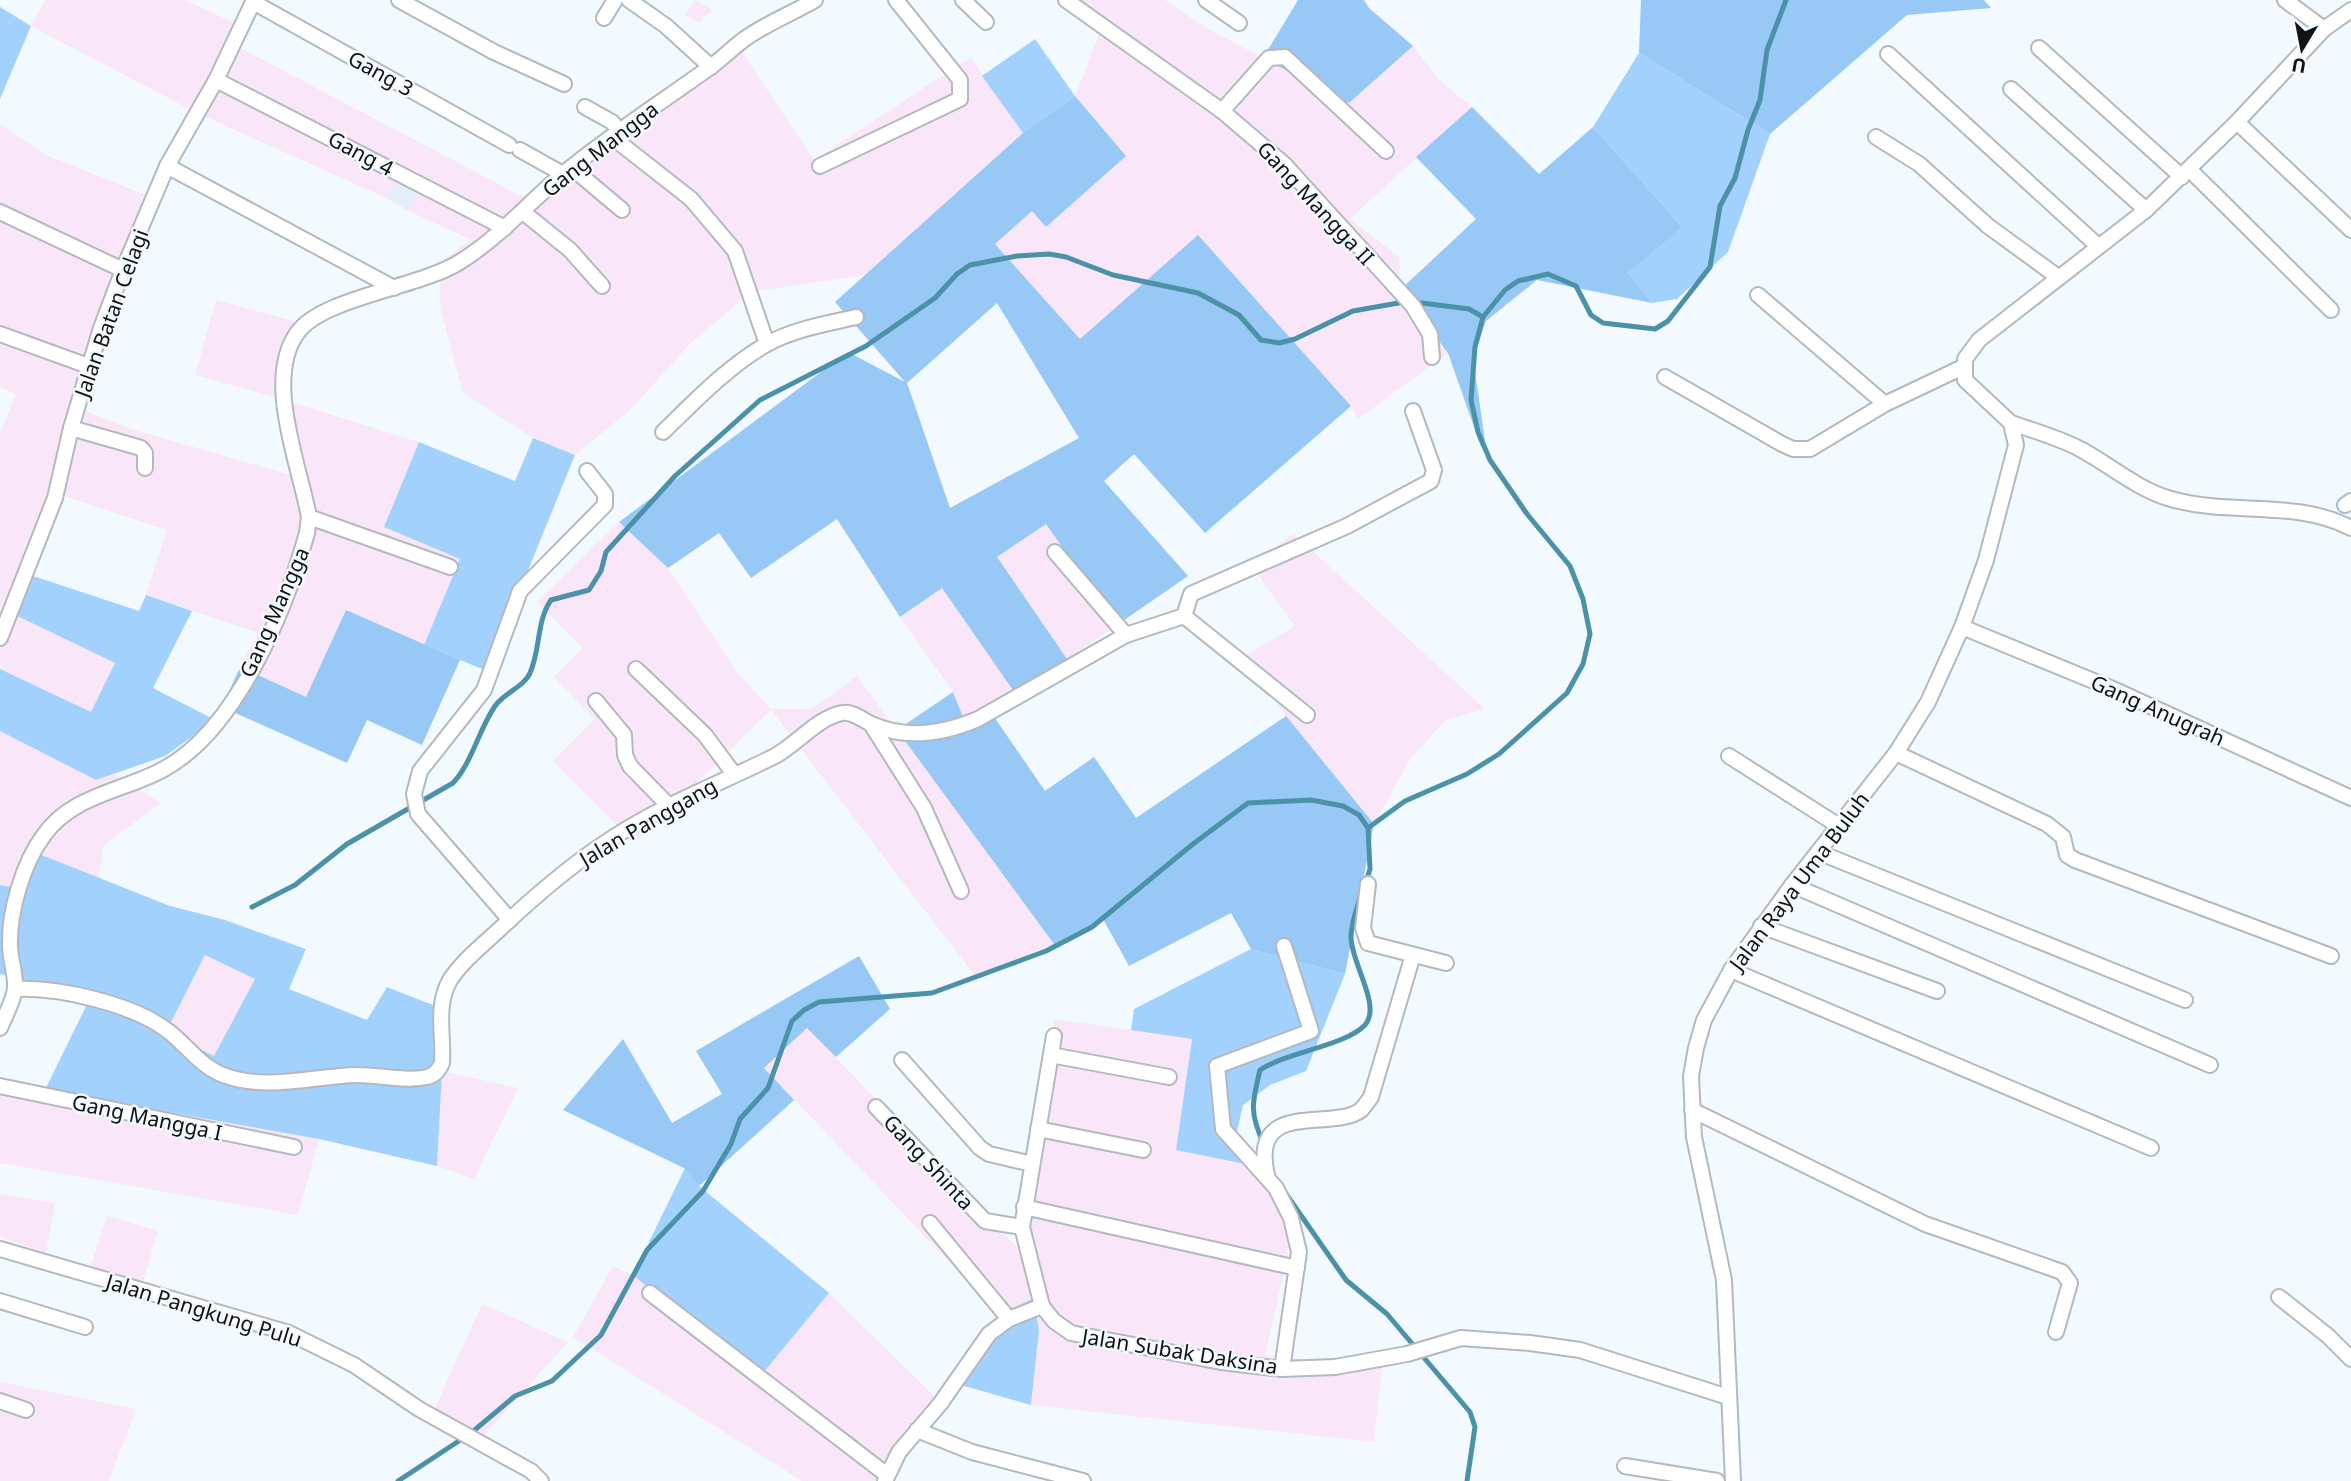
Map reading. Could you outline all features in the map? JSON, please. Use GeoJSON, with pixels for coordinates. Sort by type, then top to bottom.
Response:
{"type":"FeatureCollection","features":[{"type":"Feature","properties":{"kind":"street"},"geometry":{"type":"LineString","coordinates":[[399,0],[494,52],[564,84]]}},
{"type":"Feature","properties":{"kind":"street"},"geometry":{"type":"LineString","coordinates":[[604,18],[615,0]]}},
{"type":"Feature","properties":{"kind":"street","name":"Gang Mangga"},"geometry":{"type":"LineString","coordinates":[[0,1028],[16,989],[10,944],[12,925],[24,878],[44,833],[78,806],[160,771],[200,743],[249,674],[266,641],[303,550],[309,517],[286,421],[285,366],[289,348],[299,331],[318,317],[449,269],[505,228],[567,171],[711,67],[746,38],[815,0]]}},
{"type":"Feature","properties":{"kind":"street"},"geometry":{"type":"LineString","coordinates":[[820,166],[960,99],[960,80],[896,0]]}},
{"type":"Feature","properties":{"kind":"street"},"geometry":{"type":"LineString","coordinates":[[963,0],[986,22]]}},
{"type":"Feature","properties":{"kind":"street","name":"Gang Mangga II"},"geometry":{"type":"LineString","coordinates":[[1066,0],[1222,111],[1267,148],[1307,187],[1413,306],[1430,334],[1432,357]]}},
{"type":"Feature","properties":{"kind":"street"},"geometry":{"type":"LineString","coordinates":[[1206,0],[1239,23]]}},
{"type":"Feature","properties":{"kind":"street"},"geometry":{"type":"LineString","coordinates":[[2285,0],[2324,29]]}},
{"type":"Feature","properties":{"kind":"street","name":"Jalan Batan Celagi"},"geometry":{"type":"LineString","coordinates":[[0,638],[55,498],[71,428],[101,328],[123,270],[167,166],[216,80],[253,1]]}},
{"type":"Feature","properties":{"kind":"street","name":"Gang 3"},"geometry":{"type":"LineString","coordinates":[[253,1],[514,147],[567,171],[622,210]]}},
{"type":"Feature","properties":{"kind":"street"},"geometry":{"type":"LineString","coordinates":[[632,1],[666,26],[711,67]]}},
{"type":"Feature","properties":{"kind":"street"},"geometry":{"type":"LineString","coordinates":[[2345,8],[2186,174],[2146,210],[1979,340],[1965,359],[1963,367],[1965,380],[1971,388],[2011,424],[2078,448],[2145,489],[2171,499],[2210,507],[2319,515],[2351,528]]}},
{"type":"Feature","properties":{"kind":"street"},"geometry":{"type":"LineString","coordinates":[[2039,48],[2186,174],[2331,310]]}},
{"type":"Feature","properties":{"kind":"street"},"geometry":{"type":"LineString","coordinates":[[1888,54],[2098,246]]}},
{"type":"Feature","properties":{"kind":"street"},"geometry":{"type":"LineString","coordinates":[[1222,111],[1269,58],[1284,57],[1386,151]]}},
{"type":"Feature","properties":{"kind":"street","name":"Gang 4"},"geometry":{"type":"LineString","coordinates":[[216,80],[505,228]]}},
{"type":"Feature","properties":{"kind":"street"},"geometry":{"type":"LineString","coordinates":[[2011,89],[2146,210]]}},
{"type":"Feature","properties":{"kind":"street"},"geometry":{"type":"LineString","coordinates":[[585,107],[612,122],[616,135],[691,199],[735,251],[767,344]]}},
{"type":"Feature","properties":{"kind":"street"},"geometry":{"type":"LineString","coordinates":[[2237,122],[2351,230]]}},
{"type":"Feature","properties":{"kind":"street"},"geometry":{"type":"LineString","coordinates":[[1876,137],[1926,170],[1988,226],[2059,277]]}},
{"type":"Feature","properties":{"kind":"street"},"geometry":{"type":"LineString","coordinates":[[167,166],[394,288]]}},
{"type":"Feature","properties":{"kind":"street"},"geometry":{"type":"LineString","coordinates":[[0,212],[123,270]]}},
{"type":"Feature","properties":{"kind":"street"},"geometry":{"type":"LineString","coordinates":[[523,212],[570,250],[602,286]]}},
{"type":"Feature","properties":{"kind":"street"},"geometry":{"type":"LineString","coordinates":[[1758,295],[1885,404]]}},
{"type":"Feature","properties":{"kind":"street"},"geometry":{"type":"LineString","coordinates":[[663,432],[705,391],[767,344],[806,328],[856,317]]}},
{"type":"Feature","properties":{"kind":"street"},"geometry":{"type":"LineString","coordinates":[[0,334],[90,367]]}},
{"type":"Feature","properties":{"kind":"street"},"geometry":{"type":"LineString","coordinates":[[1665,377],[1793,449],[1802,450],[1821,443],[1885,404],[1963,367]]}},
{"type":"Feature","properties":{"kind":"street"},"geometry":{"type":"LineString","coordinates":[[1307,715],[1184,616],[1191,594],[1347,526],[1431,481],[1434,470],[1413,411]]}},
{"type":"Feature","properties":{"kind":"street","name":"Jalan Raya Uma Buluh"},"geometry":{"type":"LineString","coordinates":[[1733,1481],[1728,1397],[1728,1317],[1724,1280],[1699,1169],[1692,1110],[1692,1076],[1704,1020],[1731,970],[1761,926],[1896,753],[1928,702],[1962,628],[2006,493],[2016,445],[2011,424]]}},
{"type":"Feature","properties":{"kind":"street"},"geometry":{"type":"LineString","coordinates":[[71,428],[141,448],[145,453],[145,468]]}},
{"type":"Feature","properties":{"kind":"street"},"geometry":{"type":"LineString","coordinates":[[510,920],[418,814],[414,793],[421,771],[484,690],[520,591],[605,505],[605,494],[587,471]]}},
{"type":"Feature","properties":{"kind":"street"},"geometry":{"type":"LineString","coordinates":[[309,517],[450,567]]}},
{"type":"Feature","properties":{"kind":"street"},"geometry":{"type":"LineString","coordinates":[[1055,552],[1126,635]]}},
{"type":"Feature","properties":{"kind":"street","name":"Jalan Panggang"},"geometry":{"type":"LineString","coordinates":[[16,989],[79,996],[133,1013],[168,1031],[208,1067],[230,1078],[273,1081],[354,1075],[424,1077],[438,1071],[442,1063],[441,1011],[449,982],[460,967],[570,867],[615,836],[669,806],[776,755],[831,716],[845,712],[894,732],[924,734],[954,729],[978,719],[1126,635],[1184,616]]}},
{"type":"Feature","properties":{"kind":"street","name":"Gang Anugrah"},"geometry":{"type":"LineString","coordinates":[[1962,628],[2113,690],[2351,798]]}},
{"type":"Feature","properties":{"kind":"street"},"geometry":{"type":"LineString","coordinates":[[636,669],[705,736],[734,775]]}},
{"type":"Feature","properties":{"kind":"street"},"geometry":{"type":"LineString","coordinates":[[596,701],[624,736],[625,755],[630,766],[669,806]]}},
{"type":"Feature","properties":{"kind":"street"},"geometry":{"type":"LineString","coordinates":[[870,724],[924,808],[961,891]]}},
{"type":"Feature","properties":{"kind":"street"},"geometry":{"type":"LineString","coordinates":[[1896,753],[2048,824],[2063,836],[2067,855],[2075,860],[2331,956]]}},
{"type":"Feature","properties":{"kind":"street"},"geometry":{"type":"LineString","coordinates":[[1729,756],[1839,825]]}},
{"type":"Feature","properties":{"kind":"street"},"geometry":{"type":"LineString","coordinates":[[1818,852],[2185,1000]]}},
{"type":"Feature","properties":{"kind":"street"},"geometry":{"type":"LineString","coordinates":[[1368,884],[1363,928],[1368,943],[1446,963]]}},
{"type":"Feature","properties":{"kind":"street"},"geometry":{"type":"LineString","coordinates":[[1792,885],[2210,1065]]}},
{"type":"Feature","properties":{"kind":"street"},"geometry":{"type":"LineString","coordinates":[[1761,926],[1937,991]]}},
{"type":"Feature","properties":{"kind":"street"},"geometry":{"type":"LineString","coordinates":[[1268,1176],[1223,1129],[1217,1066],[1311,1031],[1284,946]]}},
{"type":"Feature","properties":{"kind":"street"},"geometry":{"type":"LineString","coordinates":[[1282,1369],[1298,1252],[1291,1219],[1268,1176],[1264,1160],[1270,1136],[1289,1123],[1348,1116],[1361,1110],[1371,1097],[1413,955]]}},
{"type":"Feature","properties":{"kind":"street"},"geometry":{"type":"LineString","coordinates":[[1731,970],[2151,1148]]}},
{"type":"Feature","properties":{"kind":"street"},"geometry":{"type":"LineString","coordinates":[[650,1293],[886,1478],[917,1430],[940,1404],[989,1335],[1009,1319],[1042,1306],[1022,1227],[1054,1035]]}},
{"type":"Feature","properties":{"kind":"street"},"geometry":{"type":"LineString","coordinates":[[1051,1055],[1169,1077]]}},
{"type":"Feature","properties":{"kind":"street"},"geometry":{"type":"LineString","coordinates":[[902,1060],[980,1149],[989,1154],[1032,1164]]}},
{"type":"Feature","properties":{"kind":"street","name":"Gang Mangga I"},"geometry":{"type":"LineString","coordinates":[[0,1086],[294,1147]]}},
{"type":"Feature","properties":{"kind":"street","name":"Gang Shinta"},"geometry":{"type":"LineString","coordinates":[[876,1107],[985,1221],[1022,1227]]}},
{"type":"Feature","properties":{"kind":"street"},"geometry":{"type":"LineString","coordinates":[[1692,1110],[1925,1224],[2062,1272],[2070,1283],[2056,1332]]}},
{"type":"Feature","properties":{"kind":"street"},"geometry":{"type":"LineString","coordinates":[[1038,1129],[1143,1150]]}},
{"type":"Feature","properties":{"kind":"street"},"geometry":{"type":"LineString","coordinates":[[1024,1207],[1297,1268]]}},
{"type":"Feature","properties":{"kind":"street"},"geometry":{"type":"LineString","coordinates":[[930,1223],[1009,1319]]}},
{"type":"Feature","properties":{"kind":"street","name":"Jalan Pangkung Pulu"},"geometry":{"type":"LineString","coordinates":[[0,1249],[289,1334],[354,1365],[419,1409],[531,1472],[541,1481]]}},
{"type":"Feature","properties":{"kind":"street"},"geometry":{"type":"LineString","coordinates":[[2279,1297],[2328,1336],[2351,1359]]}},
{"type":"Feature","properties":{"kind":"street"},"geometry":{"type":"LineString","coordinates":[[0,1301],[85,1328]]}},
{"type":"Feature","properties":{"kind":"street","name":"Jalan Subak Daksina"},"geometry":{"type":"LineString","coordinates":[[1042,1306],[1054,1321],[1070,1333],[1221,1362],[1282,1369],[1335,1367],[1407,1354],[1461,1338],[1580,1350],[1728,1397]]}},
{"type":"Feature","properties":{"kind":"street"},"geometry":{"type":"LineString","coordinates":[[0,1401],[26,1410]]}},
{"type":"Feature","properties":{"kind":"street"},"geometry":{"type":"LineString","coordinates":[[917,1430],[972,1452],[1083,1481]]}},
{"type":"Feature","properties":{"kind":"street"},"geometry":{"type":"LineString","coordinates":[[1625,1466],[1717,1481]]}},
{"type":"Feature","properties":{"kind":"shaded area"},"geometry":{"type":"Polygon","coordinates":[[[45,0],[185,0],[237,24],[229,42],[525,198],[734,40],[814,160],[971,57],[1023,133],[866,275],[751,292],[690,344],[629,411],[575,455],[533,438],[463,393],[440,307],[440,262],[471,240],[407,210],[420,188],[399,176],[386,198],[195,112],[31,26],[45,0]]]}},
{"type":"Feature","properties":{"kind":"shaded area"},"geometry":{"type":"Polygon","coordinates":[[[695,0],[712,10],[699,23],[685,15],[695,0]]]}},
{"type":"Feature","properties":{"kind":"shaded area"},"geometry":{"type":"Polygon","coordinates":[[[1064,0],[1165,0],[1206,28],[1349,103],[1413,46],[1439,80],[1472,107],[1350,219],[1399,257],[1400,290],[1448,353],[1358,419],[1351,405],[1080,339],[995,244],[1032,211],[1046,227],[1126,156],[1075,96],[1102,27],[1064,0]]]}},
{"type":"Feature","properties":{"kind":"shaded area"},"geometry":{"type":"Polygon","coordinates":[[[1298,0],[1364,0],[1369,8],[1413,46],[1349,103],[1263,58],[1298,0]]]}},
{"type":"Feature","properties":{"kind":"shaded area"},"geometry":{"type":"Polygon","coordinates":[[[1641,0],[1984,0],[1991,8],[1907,15],[1770,134],[1639,53],[1641,0]]]}},
{"type":"Feature","properties":{"kind":"shaded area"},"geometry":{"type":"Polygon","coordinates":[[[0,7],[31,26],[0,99],[0,7]]]}},
{"type":"Feature","properties":{"kind":"shaded area"},"geometry":{"type":"Polygon","coordinates":[[[1035,39],[1075,96],[1023,133],[982,76],[1035,39]]]}},
{"type":"Feature","properties":{"kind":"shaded area"},"geometry":{"type":"Polygon","coordinates":[[[1639,53],[1770,134],[1728,252],[1677,299],[1652,303],[1628,273],[1681,226],[1593,127],[1639,53]]]}},
{"type":"Feature","properties":{"kind":"shaded area"},"geometry":{"type":"Polygon","coordinates":[[[1075,96],[1126,156],[1046,227],[1032,211],[995,244],[1080,339],[1198,235],[1351,406],[1205,533],[1134,454],[1104,481],[1188,576],[1117,625],[1046,524],[997,557],[1067,659],[1017,696],[942,588],[900,617],[837,519],[751,578],[719,533],[668,568],[619,522],[848,352],[905,382],[835,302],[1023,133],[1075,96]],[[997,303],[907,383],[950,508],[1079,438],[997,303]]]}},
{"type":"Feature","properties":{"kind":"shaded area"},"geometry":{"type":"Polygon","coordinates":[[[1472,107],[1539,174],[1593,127],[1682,227],[1628,273],[1652,303],[1537,280],[1486,321],[1473,358],[1485,441],[1481,447],[1448,353],[1400,290],[1476,219],[1416,157],[1472,107]]]}},
{"type":"Feature","properties":{"kind":"shaded area"},"geometry":{"type":"Polygon","coordinates":[[[0,124],[48,156],[148,196],[79,408],[128,428],[305,479],[274,397],[419,442],[384,527],[460,559],[424,645],[346,610],[306,698],[240,667],[258,633],[146,595],[167,530],[55,493],[9,612],[115,663],[91,712],[0,669],[0,433],[16,394],[0,387],[0,124]]]}},
{"type":"Feature","properties":{"kind":"shaded area"},"geometry":{"type":"Polygon","coordinates":[[[399,176],[420,188],[407,210],[386,198],[399,176]]]}},
{"type":"Feature","properties":{"kind":"shaded area"},"geometry":{"type":"Polygon","coordinates":[[[216,300],[294,321],[274,397],[195,375],[216,300]]]}},
{"type":"Feature","properties":{"kind":"shaded area"},"geometry":{"type":"Polygon","coordinates":[[[533,438],[575,455],[487,671],[424,645],[460,559],[384,527],[419,442],[515,481],[533,438]]]}},
{"type":"Feature","properties":{"kind":"shaded area"},"geometry":{"type":"Polygon","coordinates":[[[619,522],[668,568],[736,671],[771,709],[812,709],[857,676],[1054,944],[975,976],[771,710],[635,843],[553,761],[595,719],[554,677],[583,648],[537,602],[619,522]]]}},
{"type":"Feature","properties":{"kind":"shaded area"},"geometry":{"type":"Polygon","coordinates":[[[1046,524],[1117,625],[1067,659],[996,558],[1046,524]]]}},
{"type":"Feature","properties":{"kind":"shaded area"},"geometry":{"type":"Polygon","coordinates":[[[1294,534],[1485,709],[1446,720],[1411,758],[1374,824],[1286,716],[1244,656],[1295,626],[1249,563],[1294,534]]]}},
{"type":"Feature","properties":{"kind":"shaded area"},"geometry":{"type":"Polygon","coordinates":[[[24,573],[139,611],[146,595],[192,611],[153,688],[215,720],[165,756],[96,780],[0,731],[0,669],[91,712],[115,663],[9,612],[24,573]]]}},
{"type":"Feature","properties":{"kind":"shaded area"},"geometry":{"type":"Polygon","coordinates":[[[942,588],[1017,696],[963,717],[953,692],[900,617],[942,588]]]}},
{"type":"Feature","properties":{"kind":"shaded area"},"geometry":{"type":"Polygon","coordinates":[[[346,610],[460,660],[422,745],[367,720],[347,763],[222,707],[240,667],[306,697],[346,610]]]}},
{"type":"Feature","properties":{"kind":"shaded area"},"geometry":{"type":"Polygon","coordinates":[[[953,692],[963,717],[988,708],[1045,791],[1094,757],[1136,818],[1286,716],[1374,824],[1345,974],[1251,949],[1231,913],[1129,966],[1103,919],[1054,944],[897,730],[953,692]]]}},
{"type":"Feature","properties":{"kind":"shaded area"},"geometry":{"type":"Polygon","coordinates":[[[0,731],[96,780],[114,774],[161,803],[103,846],[99,879],[29,850],[19,889],[0,885],[0,731]]]}},
{"type":"Feature","properties":{"kind":"shaded area"},"geometry":{"type":"Polygon","coordinates":[[[29,850],[170,906],[225,920],[306,949],[289,989],[367,1020],[387,987],[438,1007],[442,1071],[437,1166],[319,1139],[45,1090],[91,996],[0,974],[0,885],[19,889],[29,850]],[[205,955],[166,1032],[214,1056],[255,979],[205,955]]]}},
{"type":"Feature","properties":{"kind":"shaded area"},"geometry":{"type":"Polygon","coordinates":[[[1251,949],[1345,974],[1306,1071],[1270,1085],[1243,1105],[1236,1136],[1250,1165],[1176,1150],[1192,1039],[1131,1030],[1134,1009],[1251,949]]]}},
{"type":"Feature","properties":{"kind":"shaded area"},"geometry":{"type":"Polygon","coordinates":[[[205,954],[255,979],[214,1056],[166,1032],[205,954]]]}},
{"type":"Feature","properties":{"kind":"shaded area"},"geometry":{"type":"Polygon","coordinates":[[[859,956],[890,1009],[836,1057],[807,1028],[764,1068],[794,1100],[699,1186],[684,1168],[563,1110],[623,1039],[672,1123],[722,1094],[696,1051],[859,956]]]}},
{"type":"Feature","properties":{"kind":"shaded area"},"geometry":{"type":"Polygon","coordinates":[[[1055,1019],[1192,1039],[1177,1150],[1256,1167],[1294,1209],[1287,1259],[1265,1355],[1382,1368],[1374,1442],[1031,1405],[1039,1331],[1034,1298],[1000,1315],[764,1068],[807,1027],[1027,1258],[1055,1019]]]}},
{"type":"Feature","properties":{"kind":"shaded area"},"geometry":{"type":"Polygon","coordinates":[[[442,1071],[518,1088],[474,1179],[437,1166],[442,1071]]]}},
{"type":"Feature","properties":{"kind":"shaded area"},"geometry":{"type":"Polygon","coordinates":[[[0,1082],[319,1139],[298,1215],[0,1163],[0,1082]]]}},
{"type":"Feature","properties":{"kind":"shaded area"},"geometry":{"type":"Polygon","coordinates":[[[685,1168],[699,1186],[829,1293],[758,1379],[633,1275],[685,1168]]]}},
{"type":"Feature","properties":{"kind":"shaded area"},"geometry":{"type":"Polygon","coordinates":[[[0,1194],[55,1203],[46,1253],[0,1237],[0,1194]]]}},
{"type":"Feature","properties":{"kind":"shaded area"},"geometry":{"type":"Polygon","coordinates":[[[107,1216],[158,1231],[142,1285],[90,1268],[107,1216]]]}},
{"type":"Feature","properties":{"kind":"shaded area"},"geometry":{"type":"Polygon","coordinates":[[[613,1266],[633,1275],[758,1379],[829,1293],[935,1397],[906,1428],[895,1476],[891,1481],[802,1481],[573,1337],[613,1266]]]}},
{"type":"Feature","properties":{"kind":"shaded area"},"geometry":{"type":"Polygon","coordinates":[[[1034,1298],[1039,1331],[1031,1405],[947,1381],[1000,1315],[1034,1298]]]}},
{"type":"Feature","properties":{"kind":"shaded area"},"geometry":{"type":"Polygon","coordinates":[[[482,1304],[568,1342],[476,1444],[434,1410],[482,1304]]]}},
{"type":"Feature","properties":{"kind":"shaded area"},"geometry":{"type":"Polygon","coordinates":[[[0,1382],[136,1409],[109,1481],[0,1481],[0,1382]]]}},
{"type":"Feature","properties":{"kind":"waterway"},"geometry":{"type":"LineString","coordinates":[[1366,882],[1370,869],[1368,828],[1405,801],[1467,774],[1499,754],[1567,693],[1583,664],[1590,634],[1583,599],[1570,566],[1527,514],[1490,460],[1478,432],[1471,400],[1475,347],[1483,317],[1505,290],[1518,281],[1548,274],[1576,286],[1591,315],[1603,323],[1655,329],[1668,321],[1710,267],[1720,206],[1735,178],[1748,130],[1760,100],[1767,50],[1786,0]]}},
{"type":"Feature","properties":{"kind":"waterway"},"geometry":{"type":"LineString","coordinates":[[252,907],[295,885],[347,844],[453,783],[466,765],[495,706],[524,682],[530,673],[543,617],[551,600],[589,590],[601,571],[606,552],[675,476],[760,400],[866,346],[935,298],[957,274],[970,265],[1017,256],[1049,254],[1066,257],[1113,275],[1198,293],[1239,315],[1261,340],[1279,343],[1295,339],[1353,311],[1404,302]]}},
{"type":"Feature","properties":{"kind":"waterway"},"geometry":{"type":"LineString","coordinates":[[1414,302],[1469,309],[1483,317]]}},
{"type":"Feature","properties":{"kind":"waterway"},"geometry":{"type":"LineString","coordinates":[[398,1481],[471,1433],[515,1396],[552,1381],[601,1335],[647,1250],[703,1191],[731,1144],[740,1119],[768,1088],[792,1021],[804,1010],[819,1002],[932,993],[1046,951],[1092,927],[1193,844],[1248,803],[1311,800],[1343,806],[1359,815],[1368,828]]}},
{"type":"Feature","properties":{"kind":"waterway"},"geometry":{"type":"LineString","coordinates":[[1264,1144],[1253,1108],[1260,1070],[1285,1058],[1344,1038],[1365,1025],[1369,1017],[1368,996],[1351,937],[1361,895]]}},
{"type":"Feature","properties":{"kind":"waterway"},"geometry":{"type":"LineString","coordinates":[[1284,1191],[1346,1280],[1387,1314],[1470,1412],[1475,1427],[1467,1481]]}}]}
